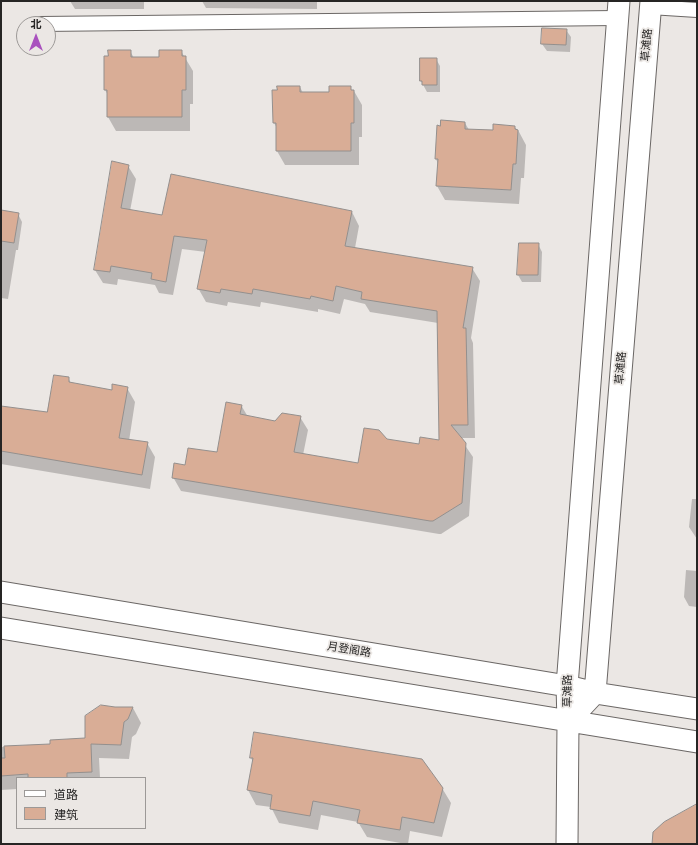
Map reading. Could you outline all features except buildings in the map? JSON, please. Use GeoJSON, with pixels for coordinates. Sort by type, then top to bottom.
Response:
{"type":"FeatureCollection","features":[{"type":"Feature","properties":{"kind":"main road","name":"草滩路"},"geometry":{"type":"LineString","coordinates":[[568,722],[595,693],[651,4]]}},
{"type":"Feature","properties":{"kind":"main road","name":"草滩路"},"geometry":{"type":"LineString","coordinates":[[568,722],[567,686],[618,10]]}},
{"type":"Feature","properties":{"kind":"main road","name":"月登阁路"},"geometry":{"type":"LineString","coordinates":[[1,592],[697,709]]}},
{"type":"Feature","properties":{"kind":"main road"},"geometry":{"type":"LineString","coordinates":[[1,628],[697,742]]}},
{"type":"Feature","properties":{"kind":"main road"},"geometry":{"type":"LineString","coordinates":[[567,844],[568,722]]}},
{"type":"Feature","properties":{"kind":"street"},"geometry":{"type":"LineString","coordinates":[[651,4],[697,10]]}},
{"type":"Feature","properties":{"kind":"street"},"geometry":{"type":"LineString","coordinates":[[56,24],[618,10]]}}]}
